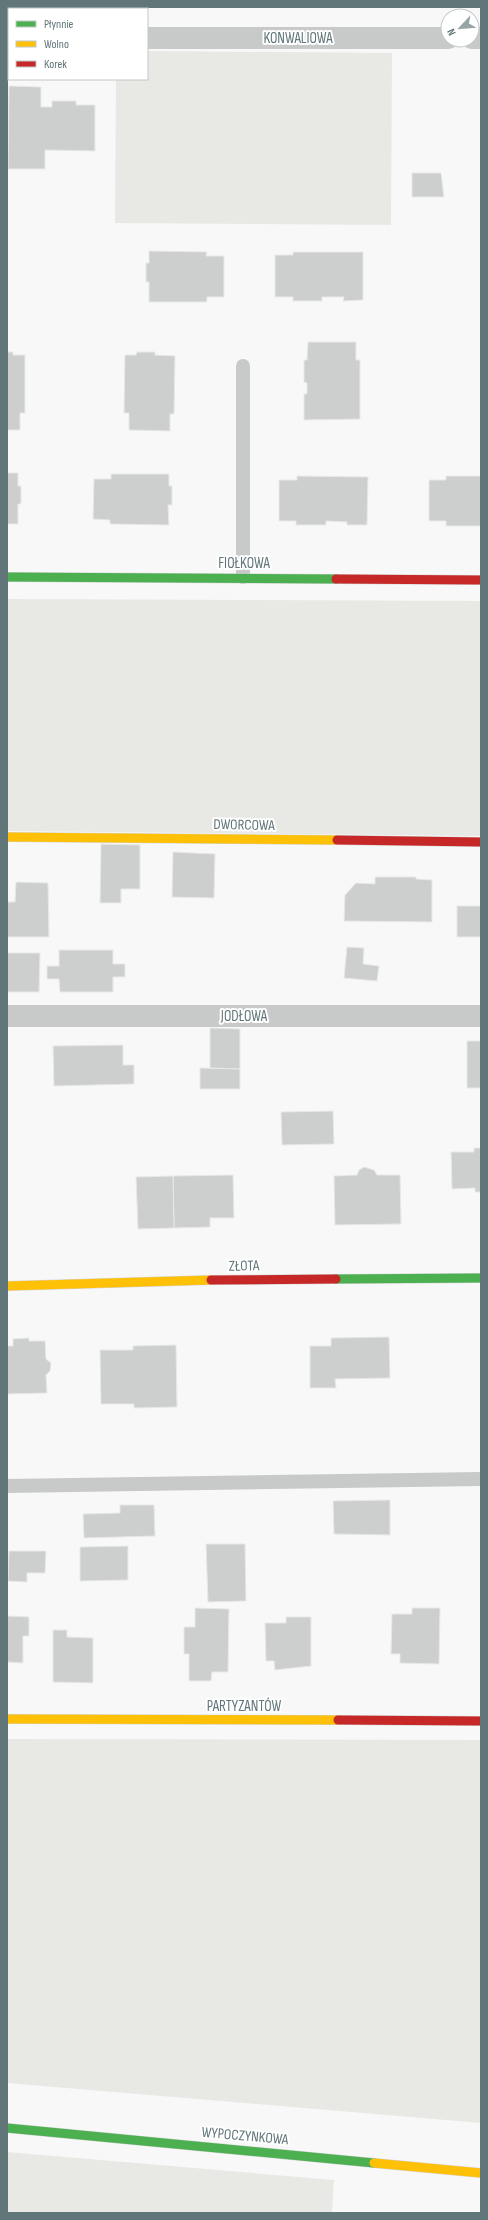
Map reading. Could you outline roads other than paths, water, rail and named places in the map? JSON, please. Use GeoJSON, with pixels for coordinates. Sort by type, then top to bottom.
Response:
{"type":"FeatureCollection","features":[{"type":"Feature","properties":{"kind":"street","name":"KONWALIOWA"},"geometry":{"type":"LineString","coordinates":[[148,38],[440,38]]}},
{"type":"Feature","properties":{"kind":"street","name":"FIOŁKOWA"},"geometry":{"type":"LineString","coordinates":[[7,577],[243,577],[481,580]]}},
{"type":"Feature","properties":{"kind":"street","name":"DWORCOWA"},"geometry":{"type":"LineString","coordinates":[[7,837],[481,842]]}},
{"type":"Feature","properties":{"kind":"street","name":"JODŁOWA"},"geometry":{"type":"LineString","coordinates":[[7,1016],[481,1016]]}},
{"type":"Feature","properties":{"kind":"street","name":"ZŁOTA"},"geometry":{"type":"LineString","coordinates":[[7,1286],[245,1279],[481,1278]]}},
{"type":"Feature","properties":{"kind":"street","name":"PARTYZANTÓW"},"geometry":{"type":"LineString","coordinates":[[7,1719],[481,1721]]}},
{"type":"Feature","properties":{"kind":"street","name":"WYPOCZYNKOWA"},"geometry":{"type":"LineString","coordinates":[[7,2128],[481,2173]]}},
{"type":"Feature","properties":{"kind":"lane"},"geometry":{"type":"LineString","coordinates":[[243,366],[243,577]]}},
{"type":"Feature","properties":{"kind":"lane"},"geometry":{"type":"LineString","coordinates":[[7,1486],[481,1479]]}}]}
